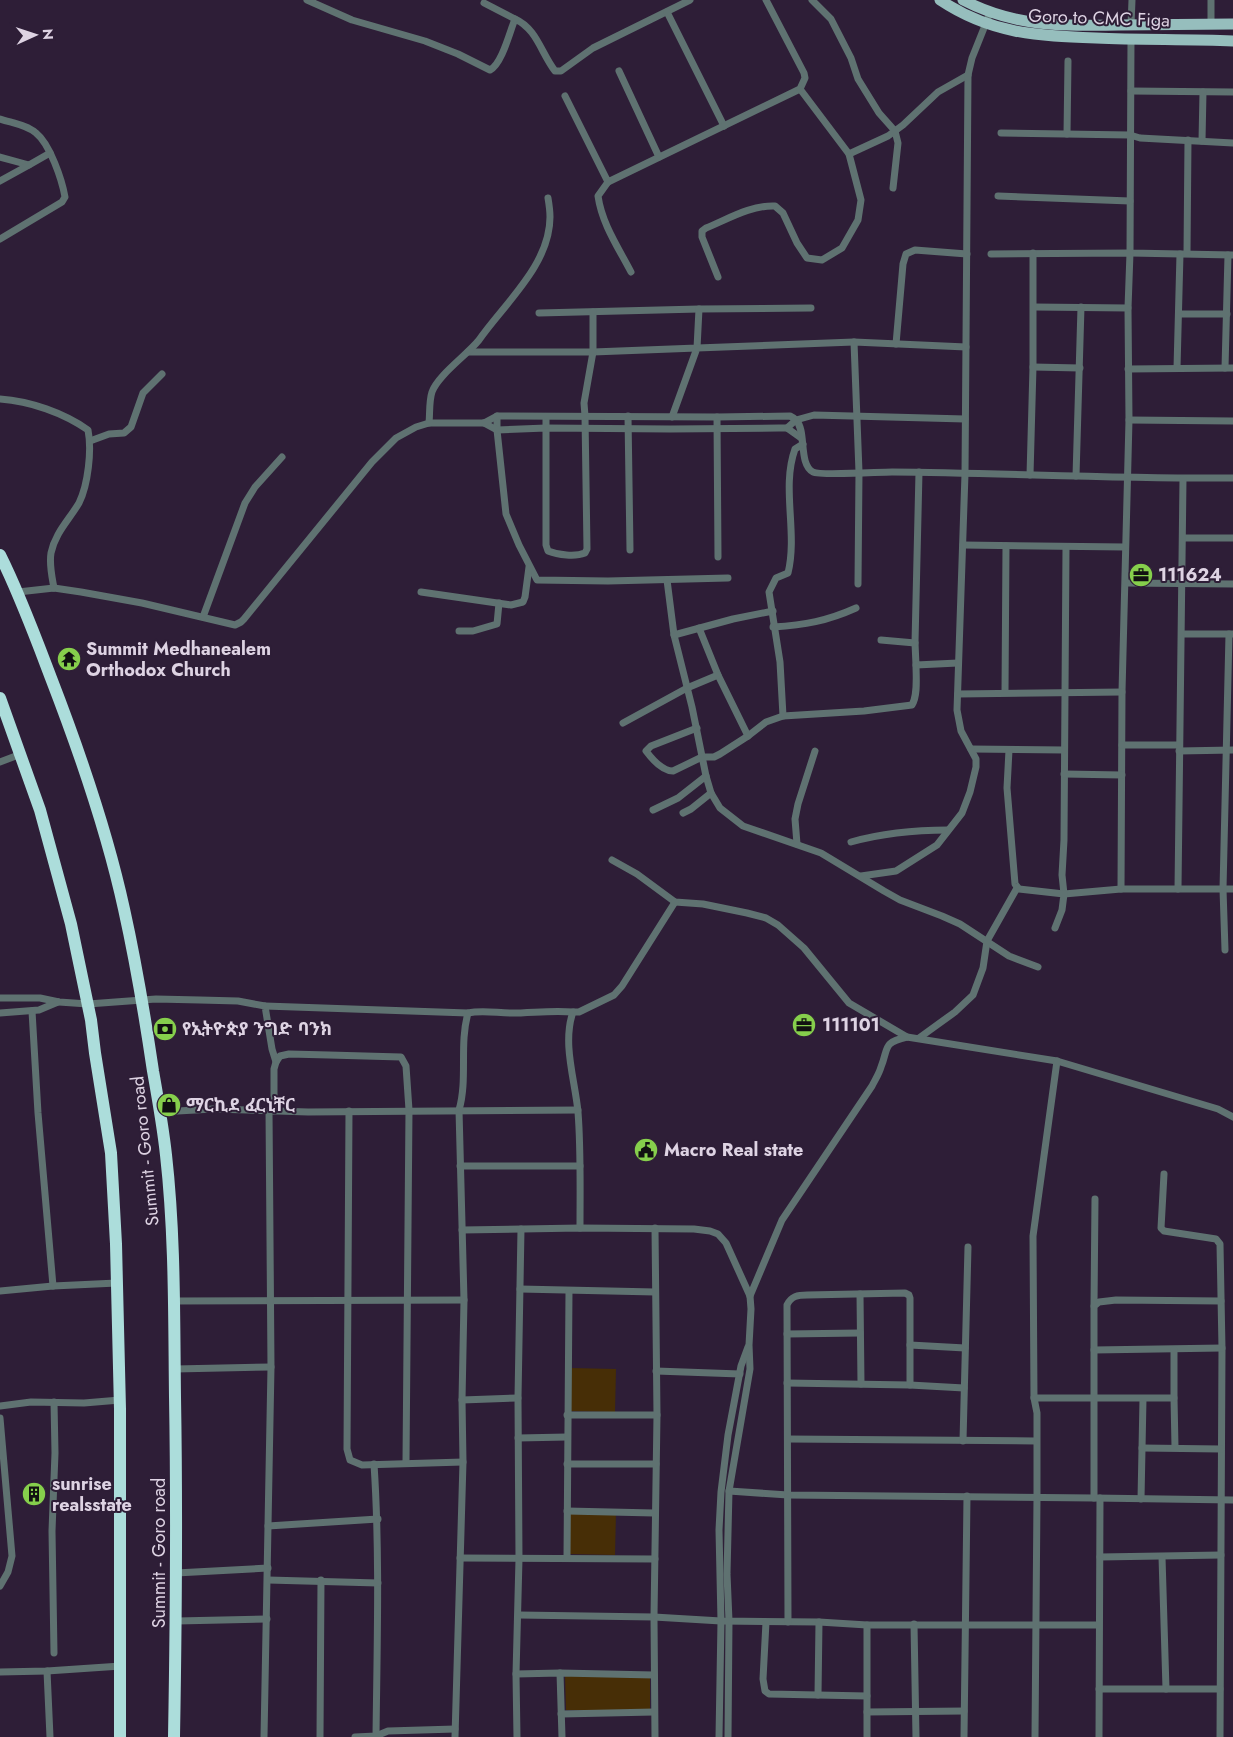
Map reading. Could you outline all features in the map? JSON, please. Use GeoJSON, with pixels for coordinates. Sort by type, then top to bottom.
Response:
{"type":"FeatureCollection","features":[{"type":"Feature","properties":{"kind":"highway","name":"Summit - Goro road"},"geometry":{"type":"LineString","coordinates":[[0,555],[18,592],[66,717],[93,798],[124,909],[142,1001],[166,1152],[171,1204],[175,1369],[177,1621],[174,1737]]}},
{"type":"Feature","properties":{"kind":"highway"},"geometry":{"type":"LineString","coordinates":[[0,698],[21,754],[53,855],[88,1004],[111,1153],[120,1400],[120,1737]]}},
{"type":"Feature","properties":{"kind":"main road","name":"Goro to CMC Figa"},"geometry":{"type":"LineString","coordinates":[[940,0],[963,13],[988,18],[1025,34],[1131,39],[1233,40]]}},
{"type":"Feature","properties":{"kind":"main road"},"geometry":{"type":"LineString","coordinates":[[963,0],[988,18],[1055,25],[1233,24]]}},
{"type":"Feature","properties":{"kind":"street"},"geometry":{"type":"LineString","coordinates":[[307,0],[352,20],[458,54],[490,70],[494,68],[500,56],[515,19]]}},
{"type":"Feature","properties":{"kind":"street"},"geometry":{"type":"LineString","coordinates":[[484,3],[529,27],[555,71],[561,71],[593,48],[690,0]]}},
{"type":"Feature","properties":{"kind":"street"},"geometry":{"type":"LineString","coordinates":[[631,272],[604,220],[600,208],[598,196],[608,182],[800,89],[805,78],[804,73],[766,0]]}},
{"type":"Feature","properties":{"kind":"street"},"geometry":{"type":"LineString","coordinates":[[812,0],[831,19],[851,58],[858,79],[878,113],[895,131],[898,143],[893,188]]}},
{"type":"Feature","properties":{"kind":"street"},"geometry":{"type":"LineString","coordinates":[[1131,25],[1132,0]]}},
{"type":"Feature","properties":{"kind":"street"},"geometry":{"type":"LineString","coordinates":[[1211,0],[1211,24]]}},
{"type":"Feature","properties":{"kind":"street"},"geometry":{"type":"LineString","coordinates":[[667,12],[724,126]]}},
{"type":"Feature","properties":{"kind":"street"},"geometry":{"type":"LineString","coordinates":[[861,876],[896,871],[937,845],[962,813],[976,768],[976,759],[961,731],[957,710],[965,419],[968,75],[972,58],[988,18]]}},
{"type":"Feature","properties":{"kind":"street"},"geometry":{"type":"LineString","coordinates":[[1121,889],[1122,692],[1129,420],[1128,308],[1131,39]]}},
{"type":"Feature","properties":{"kind":"street"},"geometry":{"type":"LineString","coordinates":[[1067,134],[1068,61]]}},
{"type":"Feature","properties":{"kind":"street"},"geometry":{"type":"LineString","coordinates":[[619,71],[659,157]]}},
{"type":"Feature","properties":{"kind":"street"},"geometry":{"type":"LineString","coordinates":[[849,154],[888,136],[938,92],[968,75]]}},
{"type":"Feature","properties":{"kind":"street"},"geometry":{"type":"LineString","coordinates":[[718,277],[702,237],[702,231],[749,210],[775,206],[783,213],[797,243],[807,258],[822,260],[842,248],[858,220],[860,200],[849,154],[800,89]]}},
{"type":"Feature","properties":{"kind":"street"},"geometry":{"type":"LineString","coordinates":[[1131,91],[1233,92]]}},
{"type":"Feature","properties":{"kind":"street"},"geometry":{"type":"LineString","coordinates":[[1202,141],[1203,92]]}},
{"type":"Feature","properties":{"kind":"street"},"geometry":{"type":"LineString","coordinates":[[565,96],[608,182]]}},
{"type":"Feature","properties":{"kind":"street"},"geometry":{"type":"LineString","coordinates":[[0,119],[36,132],[43,140],[56,166],[65,197],[62,202],[0,239]]}},
{"type":"Feature","properties":{"kind":"street"},"geometry":{"type":"LineString","coordinates":[[1001,133],[1130,135],[1140,138],[1233,143]]}},
{"type":"Feature","properties":{"kind":"street"},"geometry":{"type":"LineString","coordinates":[[1177,368],[1188,140]]}},
{"type":"Feature","properties":{"kind":"street"},"geometry":{"type":"LineString","coordinates":[[0,181],[50,154]]}},
{"type":"Feature","properties":{"kind":"street"},"geometry":{"type":"LineString","coordinates":[[0,157],[29,165]]}},
{"type":"Feature","properties":{"kind":"street"},"geometry":{"type":"LineString","coordinates":[[998,196],[1130,201]]}},
{"type":"Feature","properties":{"kind":"street"},"geometry":{"type":"LineString","coordinates":[[429,423],[432,392],[440,378],[468,352],[517,291],[542,256],[549,232],[548,198]]}},
{"type":"Feature","properties":{"kind":"street"},"geometry":{"type":"LineString","coordinates":[[896,344],[903,264],[906,254],[915,250],[967,254]]}},
{"type":"Feature","properties":{"kind":"street"},"geometry":{"type":"LineString","coordinates":[[1030,475],[1034,307],[1033,253]]}},
{"type":"Feature","properties":{"kind":"street"},"geometry":{"type":"LineString","coordinates":[[991,254],[1130,253],[1230,255],[1225,368]]}},
{"type":"Feature","properties":{"kind":"street"},"geometry":{"type":"LineString","coordinates":[[1034,307],[1128,308]]}},
{"type":"Feature","properties":{"kind":"street"},"geometry":{"type":"LineString","coordinates":[[1076,476],[1081,307]]}},
{"type":"Feature","properties":{"kind":"street"},"geometry":{"type":"LineString","coordinates":[[539,313],[811,308]]}},
{"type":"Feature","properties":{"kind":"street"},"geometry":{"type":"LineString","coordinates":[[672,416],[697,348],[699,309]]}},
{"type":"Feature","properties":{"kind":"street"},"geometry":{"type":"LineString","coordinates":[[546,417],[546,545],[548,552],[554,554],[580,555],[585,553],[587,549],[584,403],[593,352],[594,312]]}},
{"type":"Feature","properties":{"kind":"street"},"geometry":{"type":"LineString","coordinates":[[1179,314],[1227,314]]}},
{"type":"Feature","properties":{"kind":"street"},"geometry":{"type":"LineString","coordinates":[[468,352],[593,352],[854,342],[966,347]]}},
{"type":"Feature","properties":{"kind":"street"},"geometry":{"type":"LineString","coordinates":[[854,342],[859,472],[858,584]]}},
{"type":"Feature","properties":{"kind":"street"},"geometry":{"type":"LineString","coordinates":[[1033,367],[1080,368]]}},
{"type":"Feature","properties":{"kind":"street"},"geometry":{"type":"LineString","coordinates":[[1128,369],[1233,368]]}},
{"type":"Feature","properties":{"kind":"street"},"geometry":{"type":"LineString","coordinates":[[90,440],[109,434],[124,433],[131,427],[143,393],[162,374]]}},
{"type":"Feature","properties":{"kind":"street"},"geometry":{"type":"LineString","coordinates":[[0,399],[44,409],[88,430],[90,440],[86,478],[80,502],[57,535],[52,550],[50,567],[54,588]]}},
{"type":"Feature","properties":{"kind":"street"},"geometry":{"type":"LineString","coordinates":[[484,423],[497,430],[546,428],[717,429],[787,428],[796,420],[814,415],[965,419]]}},
{"type":"Feature","properties":{"kind":"street"},"geometry":{"type":"LineString","coordinates":[[498,416],[497,430],[506,514],[529,567],[537,580],[728,578]]}},
{"type":"Feature","properties":{"kind":"street"},"geometry":{"type":"LineString","coordinates":[[18,592],[54,588],[142,602],[234,625],[241,622],[372,462],[396,438],[416,427],[429,423],[484,423],[498,416],[790,416],[796,420],[800,428],[807,466],[819,474],[920,472],[1127,478],[1233,478]]}},
{"type":"Feature","properties":{"kind":"street"},"geometry":{"type":"LineString","coordinates":[[628,416],[630,550]]}},
{"type":"Feature","properties":{"kind":"street"},"geometry":{"type":"LineString","coordinates":[[717,417],[718,557]]}},
{"type":"Feature","properties":{"kind":"street"},"geometry":{"type":"LineString","coordinates":[[1129,420],[1233,421]]}},
{"type":"Feature","properties":{"kind":"street"},"geometry":{"type":"LineString","coordinates":[[787,428],[802,441]]}},
{"type":"Feature","properties":{"kind":"street"},"geometry":{"type":"LineString","coordinates":[[783,716],[780,662],[769,592],[772,582],[776,578],[788,573],[792,558],[790,470],[795,449],[802,441]]}},
{"type":"Feature","properties":{"kind":"street"},"geometry":{"type":"LineString","coordinates":[[203,617],[245,503],[255,487],[282,457]]}},
{"type":"Feature","properties":{"kind":"street"},"geometry":{"type":"LineString","coordinates":[[697,728],[651,746],[646,751],[659,765],[668,771],[673,771],[702,757],[714,757],[720,754],[766,722],[783,716],[864,711],[912,705],[915,692],[916,665],[920,472]]}},
{"type":"Feature","properties":{"kind":"street"},"geometry":{"type":"LineString","coordinates":[[1178,889],[1183,479]]}},
{"type":"Feature","properties":{"kind":"street"},"geometry":{"type":"LineString","coordinates":[[1182,538],[1233,538]]}},
{"type":"Feature","properties":{"kind":"street"},"geometry":{"type":"LineString","coordinates":[[962,545],[1125,547]]}},
{"type":"Feature","properties":{"kind":"street"},"geometry":{"type":"LineString","coordinates":[[1005,692],[1006,546]]}},
{"type":"Feature","properties":{"kind":"street"},"geometry":{"type":"LineString","coordinates":[[1055,928],[1062,910],[1064,894],[1062,875],[1064,840],[1066,547]]}},
{"type":"Feature","properties":{"kind":"street"},"geometry":{"type":"LineString","coordinates":[[421,592],[511,605],[523,602],[529,567]]}},
{"type":"Feature","properties":{"kind":"street"},"geometry":{"type":"LineString","coordinates":[[667,580],[674,635],[697,728],[706,776],[711,793],[720,808],[743,826],[821,853],[900,900],[951,920],[1009,956],[1038,967]]}},
{"type":"Feature","properties":{"kind":"street"},"geometry":{"type":"LineString","coordinates":[[1126,583],[1233,584]]}},
{"type":"Feature","properties":{"kind":"street"},"geometry":{"type":"LineString","coordinates":[[459,631],[473,631],[497,624],[499,604]]}},
{"type":"Feature","properties":{"kind":"street"},"geometry":{"type":"LineString","coordinates":[[773,627],[796,626],[835,618],[856,608]]}},
{"type":"Feature","properties":{"kind":"street"},"geometry":{"type":"LineString","coordinates":[[674,635],[733,618],[773,611]]}},
{"type":"Feature","properties":{"kind":"street"},"geometry":{"type":"LineString","coordinates":[[699,628],[718,676],[748,736]]}},
{"type":"Feature","properties":{"kind":"street"},"geometry":{"type":"LineString","coordinates":[[1182,634],[1231,634],[1230,750],[1223,889],[1225,950]]}},
{"type":"Feature","properties":{"kind":"street"},"geometry":{"type":"LineString","coordinates":[[882,640],[915,642]]}},
{"type":"Feature","properties":{"kind":"street"},"geometry":{"type":"LineString","coordinates":[[916,665],[958,663]]}},
{"type":"Feature","properties":{"kind":"street"},"geometry":{"type":"LineString","coordinates":[[622,723],[687,688],[718,676]]}},
{"type":"Feature","properties":{"kind":"street"},"geometry":{"type":"LineString","coordinates":[[958,694],[1122,692]]}},
{"type":"Feature","properties":{"kind":"street"},"geometry":{"type":"LineString","coordinates":[[1122,745],[1230,750]]}},
{"type":"Feature","properties":{"kind":"street"},"geometry":{"type":"LineString","coordinates":[[971,749],[1064,750]]}},
{"type":"Feature","properties":{"kind":"street"},"geometry":{"type":"LineString","coordinates":[[920,1038],[955,1012],[973,995],[983,968],[986,942],[1017,888],[1007,788],[1009,750]]}},
{"type":"Feature","properties":{"kind":"street"},"geometry":{"type":"LineString","coordinates":[[797,844],[795,819],[815,751]]}},
{"type":"Feature","properties":{"kind":"street"},"geometry":{"type":"LineString","coordinates":[[0,762],[21,754]]}},
{"type":"Feature","properties":{"kind":"street"},"geometry":{"type":"LineString","coordinates":[[1064,774],[1122,775]]}},
{"type":"Feature","properties":{"kind":"street"},"geometry":{"type":"LineString","coordinates":[[653,810],[678,798],[706,776]]}},
{"type":"Feature","properties":{"kind":"street"},"geometry":{"type":"LineString","coordinates":[[683,813],[711,793]]}},
{"type":"Feature","properties":{"kind":"street"},"geometry":{"type":"LineString","coordinates":[[851,842],[894,832],[948,830]]}},
{"type":"Feature","properties":{"kind":"street"},"geometry":{"type":"LineString","coordinates":[[612,860],[637,874],[675,902],[703,904],[766,918],[778,925],[804,948],[849,1003],[907,1037]]}},
{"type":"Feature","properties":{"kind":"street"},"geometry":{"type":"LineString","coordinates":[[1017,888],[1064,894],[1121,889],[1233,889]]}},
{"type":"Feature","properties":{"kind":"street"},"geometry":{"type":"LineString","coordinates":[[0,997],[40,998],[58,1002],[88,1004],[156,999],[238,1001],[264,1006],[468,1014],[535,1011],[579,1012],[614,995],[622,986],[675,902]]}},
{"type":"Feature","properties":{"kind":"street"},"geometry":{"type":"LineString","coordinates":[[0,1013],[39,1010],[58,1002]]}},
{"type":"Feature","properties":{"kind":"street"},"geometry":{"type":"LineString","coordinates":[[264,1006],[276,1062],[271,1111],[271,1367],[264,1737]]}},
{"type":"Feature","properties":{"kind":"street"},"geometry":{"type":"LineString","coordinates":[[32,1011],[38,1112],[53,1286]]}},
{"type":"Feature","properties":{"kind":"street"},"geometry":{"type":"LineString","coordinates":[[573,1012],[570,1022],[570,1037],[574,1088],[578,1110],[580,1228]]}},
{"type":"Feature","properties":{"kind":"street"},"geometry":{"type":"LineString","coordinates":[[455,1737],[463,1462],[464,1300],[459,1110],[463,1095],[464,1039],[468,1014]]}},
{"type":"Feature","properties":{"kind":"street"},"geometry":{"type":"LineString","coordinates":[[750,1296],[782,1220],[872,1086],[881,1068],[886,1046],[894,1040],[907,1037],[920,1038],[1057,1061],[1218,1109],[1233,1117]]}},
{"type":"Feature","properties":{"kind":"street"},"geometry":{"type":"LineString","coordinates":[[276,1062],[280,1056],[289,1054],[402,1057],[406,1066],[409,1110],[406,1462]]}},
{"type":"Feature","properties":{"kind":"street"},"geometry":{"type":"LineString","coordinates":[[1034,1737],[1037,1413],[1034,1398],[1032,1236],[1057,1061]]}},
{"type":"Feature","properties":{"kind":"street"},"geometry":{"type":"LineString","coordinates":[[160,1112],[213,1110],[578,1110]]}},
{"type":"Feature","properties":{"kind":"street"},"geometry":{"type":"LineString","coordinates":[[348,1111],[349,1302],[347,1449],[350,1460],[362,1465],[406,1462],[463,1462]]}},
{"type":"Feature","properties":{"kind":"street"},"geometry":{"type":"LineString","coordinates":[[460,1166],[580,1166]]}},
{"type":"Feature","properties":{"kind":"street"},"geometry":{"type":"LineString","coordinates":[[1164,1174],[1161,1228],[1164,1231],[1216,1240],[1220,1244],[1222,1348],[1220,1737]]}},
{"type":"Feature","properties":{"kind":"street"},"geometry":{"type":"LineString","coordinates":[[1095,1199],[1094,1398],[1100,1557],[1098,1625],[1099,1737]]}},
{"type":"Feature","properties":{"kind":"street"},"geometry":{"type":"LineString","coordinates":[[655,1737],[656,1228]]}},
{"type":"Feature","properties":{"kind":"street"},"geometry":{"type":"LineString","coordinates":[[462,1230],[694,1228],[710,1230],[718,1234],[726,1243],[750,1296],[752,1309],[749,1345],[750,1369],[729,1491],[727,1566],[729,1620],[728,1737]]}},
{"type":"Feature","properties":{"kind":"street"},"geometry":{"type":"LineString","coordinates":[[517,1737],[516,1674],[519,1615],[518,1398],[521,1229]]}},
{"type":"Feature","properties":{"kind":"street"},"geometry":{"type":"LineString","coordinates":[[963,1441],[968,1246]]}},
{"type":"Feature","properties":{"kind":"street"},"geometry":{"type":"LineString","coordinates":[[0,1291],[117,1283]]}},
{"type":"Feature","properties":{"kind":"street"},"geometry":{"type":"LineString","coordinates":[[520,1289],[655,1292]]}},
{"type":"Feature","properties":{"kind":"street"},"geometry":{"type":"LineString","coordinates":[[567,1558],[569,1291]]}},
{"type":"Feature","properties":{"kind":"street"},"geometry":{"type":"LineString","coordinates":[[788,1622],[787,1306],[793,1297],[905,1293],[909,1295],[910,1385]]}},
{"type":"Feature","properties":{"kind":"street"},"geometry":{"type":"LineString","coordinates":[[860,1294],[861,1384]]}},
{"type":"Feature","properties":{"kind":"street"},"geometry":{"type":"LineString","coordinates":[[174,1301],[349,1302],[464,1300]]}},
{"type":"Feature","properties":{"kind":"street"},"geometry":{"type":"LineString","coordinates":[[1094,1306],[1099,1302],[1116,1300],[1221,1301]]}},
{"type":"Feature","properties":{"kind":"street"},"geometry":{"type":"LineString","coordinates":[[787,1334],[860,1333]]}},
{"type":"Feature","properties":{"kind":"street"},"geometry":{"type":"LineString","coordinates":[[720,1737],[721,1621],[719,1530],[721,1492],[728,1435],[740,1374],[749,1345]]}},
{"type":"Feature","properties":{"kind":"street"},"geometry":{"type":"LineString","coordinates":[[910,1345],[964,1348]]}},
{"type":"Feature","properties":{"kind":"street"},"geometry":{"type":"LineString","coordinates":[[1094,1350],[1222,1348]]}},
{"type":"Feature","properties":{"kind":"street"},"geometry":{"type":"LineString","coordinates":[[1174,1350],[1175,1447]]}},
{"type":"Feature","properties":{"kind":"street"},"geometry":{"type":"LineString","coordinates":[[175,1369],[271,1367]]}},
{"type":"Feature","properties":{"kind":"street"},"geometry":{"type":"LineString","coordinates":[[656,1371],[740,1374]]}},
{"type":"Feature","properties":{"kind":"street"},"geometry":{"type":"LineString","coordinates":[[787,1383],[964,1388]]}},
{"type":"Feature","properties":{"kind":"street"},"geometry":{"type":"LineString","coordinates":[[462,1400],[518,1398]]}},
{"type":"Feature","properties":{"kind":"street"},"geometry":{"type":"LineString","coordinates":[[1034,1398],[1174,1398]]}},
{"type":"Feature","properties":{"kind":"street"},"geometry":{"type":"LineString","coordinates":[[1141,1499],[1143,1399]]}},
{"type":"Feature","properties":{"kind":"street"},"geometry":{"type":"LineString","coordinates":[[0,1406],[32,1402],[84,1403],[120,1400]]}},
{"type":"Feature","properties":{"kind":"street"},"geometry":{"type":"LineString","coordinates":[[54,1402],[55,1453],[52,1532],[54,1653]]}},
{"type":"Feature","properties":{"kind":"street"},"geometry":{"type":"LineString","coordinates":[[568,1415],[657,1415]]}},
{"type":"Feature","properties":{"kind":"street"},"geometry":{"type":"LineString","coordinates":[[0,1418],[3,1483],[12,1556],[8,1572],[0,1586]]}},
{"type":"Feature","properties":{"kind":"street"},"geometry":{"type":"LineString","coordinates":[[518,1438],[567,1437]]}},
{"type":"Feature","properties":{"kind":"street"},"geometry":{"type":"LineString","coordinates":[[788,1439],[1036,1441]]}},
{"type":"Feature","properties":{"kind":"street"},"geometry":{"type":"LineString","coordinates":[[1142,1448],[1222,1449]]}},
{"type":"Feature","properties":{"kind":"street"},"geometry":{"type":"LineString","coordinates":[[374,1464],[378,1519],[376,1736]]}},
{"type":"Feature","properties":{"kind":"street"},"geometry":{"type":"LineString","coordinates":[[567,1464],[656,1464]]}},
{"type":"Feature","properties":{"kind":"street"},"geometry":{"type":"LineString","coordinates":[[729,1491],[788,1495],[1233,1500]]}},
{"type":"Feature","properties":{"kind":"street"},"geometry":{"type":"LineString","coordinates":[[964,1737],[967,1496]]}},
{"type":"Feature","properties":{"kind":"street"},"geometry":{"type":"LineString","coordinates":[[567,1511],[654,1513]]}},
{"type":"Feature","properties":{"kind":"street"},"geometry":{"type":"LineString","coordinates":[[268,1526],[378,1519]]}},
{"type":"Feature","properties":{"kind":"street"},"geometry":{"type":"LineString","coordinates":[[1100,1557],[1221,1555]]}},
{"type":"Feature","properties":{"kind":"street"},"geometry":{"type":"LineString","coordinates":[[1162,1557],[1166,1689]]}},
{"type":"Feature","properties":{"kind":"street"},"geometry":{"type":"LineString","coordinates":[[460,1558],[655,1560]]}},
{"type":"Feature","properties":{"kind":"street"},"geometry":{"type":"LineString","coordinates":[[176,1573],[268,1568]]}},
{"type":"Feature","properties":{"kind":"street"},"geometry":{"type":"LineString","coordinates":[[268,1580],[378,1583]]}},
{"type":"Feature","properties":{"kind":"street"},"geometry":{"type":"LineString","coordinates":[[320,1737],[321,1580]]}},
{"type":"Feature","properties":{"kind":"street"},"geometry":{"type":"LineString","coordinates":[[519,1615],[654,1617],[867,1625],[1098,1625]]}},
{"type":"Feature","properties":{"kind":"street"},"geometry":{"type":"LineString","coordinates":[[177,1621],[267,1620]]}},
{"type":"Feature","properties":{"kind":"street"},"geometry":{"type":"LineString","coordinates":[[766,1622],[763,1674],[765,1691],[769,1694],[867,1696]]}},
{"type":"Feature","properties":{"kind":"street"},"geometry":{"type":"LineString","coordinates":[[818,1695],[819,1622]]}},
{"type":"Feature","properties":{"kind":"street"},"geometry":{"type":"LineString","coordinates":[[914,1624],[916,1737]]}},
{"type":"Feature","properties":{"kind":"street"},"geometry":{"type":"LineString","coordinates":[[867,1625],[867,1737]]}},
{"type":"Feature","properties":{"kind":"street"},"geometry":{"type":"LineString","coordinates":[[0,1672],[121,1666]]}},
{"type":"Feature","properties":{"kind":"street"},"geometry":{"type":"LineString","coordinates":[[47,1671],[50,1737]]}},
{"type":"Feature","properties":{"kind":"street"},"geometry":{"type":"LineString","coordinates":[[560,1673],[562,1737]]}},
{"type":"Feature","properties":{"kind":"street"},"geometry":{"type":"LineString","coordinates":[[516,1674],[654,1675]]}},
{"type":"Feature","properties":{"kind":"street"},"geometry":{"type":"LineString","coordinates":[[1099,1689],[1220,1689]]}},
{"type":"Feature","properties":{"kind":"street"},"geometry":{"type":"LineString","coordinates":[[867,1712],[964,1710]]}},
{"type":"Feature","properties":{"kind":"street"},"geometry":{"type":"LineString","coordinates":[[561,1714],[654,1712]]}},
{"type":"Feature","properties":{"kind":"street"},"geometry":{"type":"LineString","coordinates":[[355,1737],[376,1736],[388,1731],[456,1729]]}},
{"type":"Feature","properties":{"kind":"shaded area"},"geometry":{"type":"Polygon","coordinates":[[[570,1368],[616,1369],[615,1412],[570,1411],[570,1368]]]}},
{"type":"Feature","properties":{"kind":"shaded area"},"geometry":{"type":"Polygon","coordinates":[[[570,1512],[616,1513],[615,1555],[569,1554],[570,1512]]]}},
{"type":"Feature","properties":{"kind":"shaded area"},"geometry":{"type":"Polygon","coordinates":[[[565,1675],[650,1677],[650,1710],[566,1710],[565,1675]]]}},
{"type":"Feature","properties":{"kind":"place","name":"111624"},"geometry":{"type":"Point","coordinates":[1141,575]}},
{"type":"Feature","properties":{"kind":"place","name":"Summit Medhanealem Orthodox Church"},"geometry":{"type":"Point","coordinates":[69,659]}},
{"type":"Feature","properties":{"kind":"place","name":"111101"},"geometry":{"type":"Point","coordinates":[804,1025]}},
{"type":"Feature","properties":{"kind":"place","name":"የኢትዮጵያ ንግድ ባንክ"},"geometry":{"type":"Point","coordinates":[165,1029]}},
{"type":"Feature","properties":{"kind":"place","name":"ማርኪደ ፈርኒቸር"},"geometry":{"type":"Point","coordinates":[169,1105]}},
{"type":"Feature","properties":{"kind":"place","name":"Macro Real state"},"geometry":{"type":"Point","coordinates":[646,1150]}},
{"type":"Feature","properties":{"kind":"place","name":"sunrise realsstate"},"geometry":{"type":"Point","coordinates":[34,1494]}}]}
